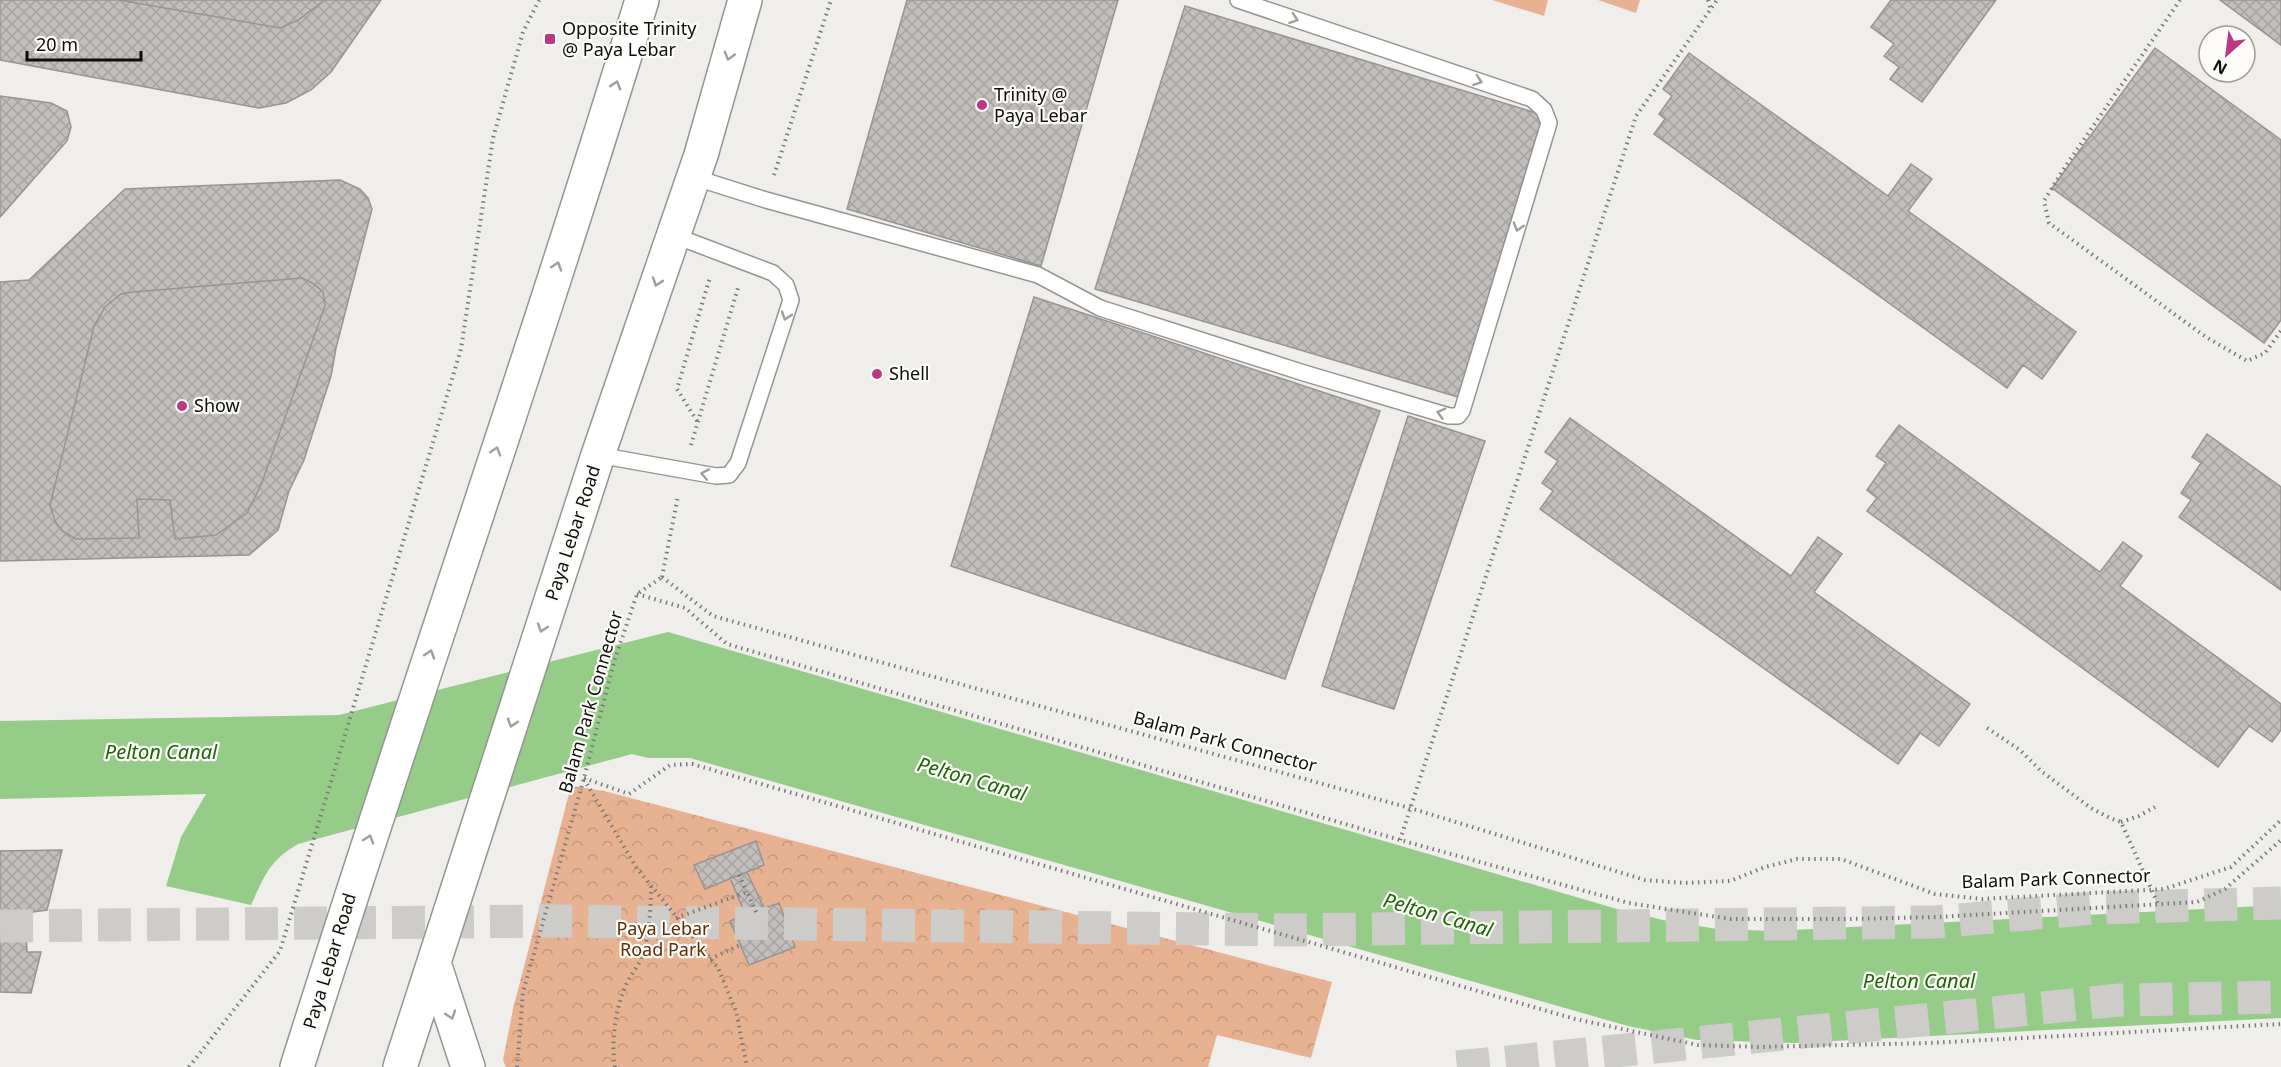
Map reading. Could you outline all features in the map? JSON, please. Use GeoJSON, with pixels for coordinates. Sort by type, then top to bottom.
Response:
{"type":"FeatureCollection","features":[{"type":"Feature","properties":{"kind":"main road","name":"Paya Lebar Road"},"geometry":{"type":"LineString","coordinates":[[297,1067],[351,895],[599,141],[642,0]]}},
{"type":"Feature","properties":{"kind":"main road","name":"Paya Lebar Road"},"geometry":{"type":"LineString","coordinates":[[400,1067],[598,455],[693,177],[745,0]]}},
{"type":"Feature","properties":{"kind":"main road"},"geometry":{"type":"LineString","coordinates":[[434,963],[468,1067]]}},
{"type":"Feature","properties":{"kind":"lane"},"geometry":{"type":"LineString","coordinates":[[693,177],[766,200],[1038,275],[1100,308],[1304,373],[1449,416],[1458,416],[1466,400],[1549,123],[1544,110],[1532,99],[1238,0]]}},
{"type":"Feature","properties":{"kind":"lane"},"geometry":{"type":"LineString","coordinates":[[598,455],[716,476],[729,476],[738,463],[791,300],[786,285],[773,273],[673,235]]}},
{"type":"Feature","properties":{"kind":"path"},"geometry":{"type":"LineString","coordinates":[[189,1067],[280,951],[461,349],[493,138],[523,32],[539,0]]}},
{"type":"Feature","properties":{"kind":"path"},"geometry":{"type":"LineString","coordinates":[[766,200],[831,0]]}},
{"type":"Feature","properties":{"kind":"path"},"geometry":{"type":"LineString","coordinates":[[1708,0],[1711,9]]}},
{"type":"Feature","properties":{"kind":"path"},"geometry":{"type":"LineString","coordinates":[[1400,840],[1636,116],[1717,0]]}},
{"type":"Feature","properties":{"kind":"path"},"geometry":{"type":"LineString","coordinates":[[2180,0],[2044,201],[2049,223],[2206,337],[2247,360],[2265,353],[2281,331]]}},
{"type":"Feature","properties":{"kind":"path"},"geometry":{"type":"LineString","coordinates":[[746,263],[698,422],[677,389],[710,275],[746,263]]}},
{"type":"Feature","properties":{"kind":"path","name":"Balam Park Connector"},"geometry":{"type":"LineString","coordinates":[[517,1067],[523,992],[584,778],[614,662],[637,594],[662,578],[713,616],[1410,808],[1645,880],[1684,883],[1730,881],[1765,867],[1797,859],[1841,859],[1935,894],[1947,896],[1982,899],[2164,889],[2231,867],[2281,820]]}},
{"type":"Feature","properties":{"kind":"path"},"geometry":{"type":"LineString","coordinates":[[637,594],[685,608],[727,644],[1400,840],[1629,903],[1730,919],[1937,916],[2197,902],[2224,890],[2281,840]]}},
{"type":"Feature","properties":{"kind":"path"},"geometry":{"type":"LineString","coordinates":[[1987,728],[2020,750],[2041,771],[2091,808],[2110,818],[2121,822],[2155,807]]}},
{"type":"Feature","properties":{"kind":"path"},"geometry":{"type":"LineString","coordinates":[[584,778],[629,794],[670,765],[692,764],[1563,1015],[1625,1031],[1698,1045],[1759,1047],[1930,1043],[2281,1024]]}},
{"type":"Feature","properties":{"kind":"path"},"geometry":{"type":"LineString","coordinates":[[584,778],[636,867],[718,968],[736,1011],[747,1067]]}},
{"type":"Feature","properties":{"kind":"path"},"geometry":{"type":"LineString","coordinates":[[2121,822],[2158,904]]}},
{"type":"Feature","properties":{"kind":"path"},"geometry":{"type":"LineString","coordinates":[[738,875],[756,912]]}},
{"type":"Feature","properties":{"kind":"path"},"geometry":{"type":"LineString","coordinates":[[615,1067],[616,1016],[626,985],[640,960],[651,914],[651,887]]}},
{"type":"Feature","properties":{"kind":"path"},"geometry":{"type":"LineString","coordinates":[[676,918],[747,892]]}},
{"type":"Feature","properties":{"kind":"path"},"geometry":{"type":"LineString","coordinates":[[710,959],[740,945]]}},
{"type":"Feature","properties":{"kind":"green space"},"geometry":{"type":"Polygon","coordinates":[[[1492,0],[1548,0],[1544,16],[1492,0]]]}},
{"type":"Feature","properties":{"kind":"green space"},"geometry":{"type":"Polygon","coordinates":[[[1598,0],[1640,0],[1636,13],[1598,0]]]}},
{"type":"Feature","properties":{"kind":"green space","name":"Paya Lebar Road Park"},"geometry":{"type":"Polygon","coordinates":[[[571,786],[604,791],[1332,982],[1311,1058],[1217,1035],[1208,1067],[506,1067],[503,1060],[513,1009],[571,786]]]}},
{"type":"Feature","properties":{"kind":"water","name":"Pelton Canal"},"geometry":{"type":"Polygon","coordinates":[[[668,632],[1617,909],[1663,920],[1717,929],[1775,931],[2281,905],[2281,1018],[1794,1043],[1697,1040],[1628,1026],[690,758],[648,758],[632,754],[298,844],[274,863],[264,877],[251,905],[166,886],[181,837],[206,794],[0,799],[0,721],[339,715],[668,632]]]}},
{"type":"Feature","properties":{"kind":"building"},"geometry":{"type":"Polygon","coordinates":[[[0,0],[381,0],[331,72],[311,90],[286,103],[259,108],[0,60],[0,0]]]}},
{"type":"Feature","properties":{"kind":"building"},"geometry":{"type":"Polygon","coordinates":[[[119,0],[325,0],[298,20],[280,28],[119,0]]]}},
{"type":"Feature","properties":{"kind":"building","name":"Trinity @ Paya Lebar"},"geometry":{"type":"Polygon","coordinates":[[[907,0],[1118,0],[1041,266],[847,209],[907,0]]]}},
{"type":"Feature","properties":{"kind":"building"},"geometry":{"type":"Polygon","coordinates":[[[1891,0],[1996,0],[1922,102],[1890,79],[1899,67],[1884,56],[1894,44],[1871,27],[1891,0]]]}},
{"type":"Feature","properties":{"kind":"building"},"geometry":{"type":"Polygon","coordinates":[[[2220,0],[2281,0],[2281,45],[2257,27],[2257,24],[2253,24],[2220,0]]]}},
{"type":"Feature","properties":{"kind":"building"},"geometry":{"type":"Polygon","coordinates":[[[1185,6],[1543,115],[1458,397],[1095,289],[1185,6]]]}},
{"type":"Feature","properties":{"kind":"building"},"geometry":{"type":"Polygon","coordinates":[[[2155,48],[2197,79],[2197,84],[2204,84],[2281,140],[2281,320],[2264,343],[2052,188],[2155,48]]]}},
{"type":"Feature","properties":{"kind":"building"},"geometry":{"type":"Polygon","coordinates":[[[1689,53],[1888,196],[1911,164],[1932,179],[1908,211],[2076,332],[2042,379],[2023,365],[2007,388],[1654,134],[1665,119],[1659,114],[1672,96],[1663,89],[1689,53]]]}},
{"type":"Feature","properties":{"kind":"building"},"geometry":{"type":"Polygon","coordinates":[[[0,96],[51,103],[67,111],[71,127],[67,141],[0,217],[0,96]]]}},
{"type":"Feature","properties":{"kind":"building"},"geometry":{"type":"Polygon","coordinates":[[[340,180],[360,189],[368,198],[372,209],[336,348],[331,376],[304,460],[289,491],[278,530],[249,555],[0,561],[0,282],[29,280],[125,189],[340,180]]]}},
{"type":"Feature","properties":{"kind":"building","name":"Show"},"geometry":{"type":"Polygon","coordinates":[[[302,278],[323,292],[325,306],[261,485],[247,513],[216,535],[175,539],[170,500],[137,499],[139,538],[76,539],[62,531],[55,521],[50,505],[94,326],[105,307],[121,294],[133,292],[302,278]]]}},
{"type":"Feature","properties":{"kind":"building"},"geometry":{"type":"Polygon","coordinates":[[[1034,297],[1380,411],[1285,679],[951,566],[1034,297]]]}},
{"type":"Feature","properties":{"kind":"building"},"geometry":{"type":"Polygon","coordinates":[[[1408,416],[1485,441],[1394,709],[1322,686],[1408,416]]]}},
{"type":"Feature","properties":{"kind":"building"},"geometry":{"type":"Polygon","coordinates":[[[1570,418],[1791,576],[1818,537],[1842,554],[1814,592],[1970,704],[1939,746],[1920,733],[1898,764],[1540,509],[1553,491],[1542,483],[1558,461],[1545,452],[1570,418]]]}},
{"type":"Feature","properties":{"kind":"building"},"geometry":{"type":"Polygon","coordinates":[[[1899,425],[2100,572],[2123,542],[2142,556],[2120,586],[2281,704],[2281,730],[2272,742],[2249,726],[2218,767],[1867,511],[1877,498],[1867,490],[1886,463],[1876,456],[1899,425]]]}},
{"type":"Feature","properties":{"kind":"building"},"geometry":{"type":"Polygon","coordinates":[[[2207,434],[2281,487],[2281,590],[2179,517],[2191,500],[2181,493],[2201,463],[2192,457],[2207,434]]]}},
{"type":"Feature","properties":{"kind":"building"},"geometry":{"type":"Polygon","coordinates":[[[756,841],[764,865],[705,889],[694,865],[756,841]]]}},
{"type":"Feature","properties":{"kind":"building"},"geometry":{"type":"Polygon","coordinates":[[[62,850],[47,910],[25,913],[27,952],[41,952],[31,993],[0,992],[0,851],[62,850]]]}},
{"type":"Feature","properties":{"kind":"building"},"geometry":{"type":"Polygon","coordinates":[[[747,872],[764,908],[746,916],[730,878],[747,872]]]}},
{"type":"Feature","properties":{"kind":"building"},"geometry":{"type":"Polygon","coordinates":[[[779,903],[795,947],[749,965],[730,921],[779,903]]]}},
{"type":"Feature","properties":{"kind":"tunnel"},"geometry":{"type":"LineString","coordinates":[[0,926],[552,921],[1289,930],[1935,922],[2095,908],[2281,903]]}},
{"type":"Feature","properties":{"kind":"tunnel"},"geometry":{"type":"LineString","coordinates":[[1457,1067],[2120,1000],[2281,997]]}},
{"type":"Feature","properties":{"kind":"place","name":"Opposite Trinity @ Paya Lebar"},"geometry":{"type":"Point","coordinates":[550,39]}},
{"type":"Feature","properties":{"kind":"place","name":"Trinity @ Paya Lebar"},"geometry":{"type":"Point","coordinates":[982,105]}},
{"type":"Feature","properties":{"kind":"place","name":"Shell"},"geometry":{"type":"Point","coordinates":[877,374]}},
{"type":"Feature","properties":{"kind":"place","name":"Show"},"geometry":{"type":"Point","coordinates":[182,406]}}]}
